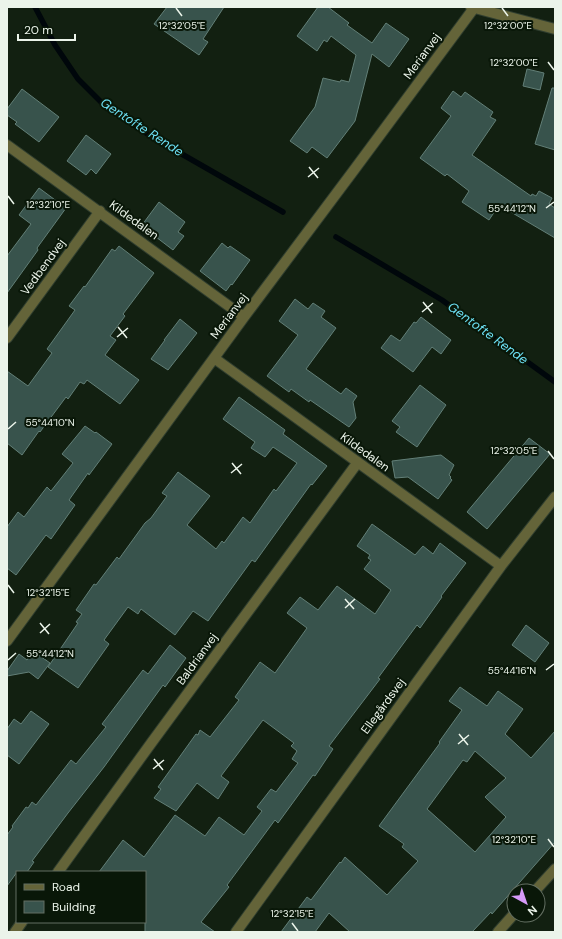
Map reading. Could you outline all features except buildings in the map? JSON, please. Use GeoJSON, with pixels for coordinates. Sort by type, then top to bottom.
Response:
{"type":"FeatureCollection","features":[{"type":"Feature","properties":{"kind":"street"},"geometry":{"type":"LineString","coordinates":[[472,7],[555,29]]}},
{"type":"Feature","properties":{"kind":"street","name":"Merianvej"},"geometry":{"type":"LineString","coordinates":[[7,641],[244,317],[354,170],[472,7]]}},
{"type":"Feature","properties":{"kind":"street","name":"Kildedalen"},"geometry":{"type":"LineString","coordinates":[[7,145],[100,211],[244,317]]}},
{"type":"Feature","properties":{"kind":"street","name":"Vedbendvej"},"geometry":{"type":"LineString","coordinates":[[7,338],[100,211]]}},
{"type":"Feature","properties":{"kind":"street","name":"Kildedalen"},"geometry":{"type":"LineString","coordinates":[[214,358],[501,566]]}},
{"type":"Feature","properties":{"kind":"street","name":"Baldrianvej"},"geometry":{"type":"LineString","coordinates":[[59,871],[358,462]]}},
{"type":"Feature","properties":{"kind":"street","name":"Ellegårdsvej"},"geometry":{"type":"LineString","coordinates":[[236,932],[501,566],[555,497]]}},
{"type":"Feature","properties":{"kind":"street"},"geometry":{"type":"LineString","coordinates":[[542,883],[555,869]]}},
{"type":"Feature","properties":{"kind":"street"},"geometry":{"type":"LineString","coordinates":[[15,932],[21,923]]}},
{"type":"Feature","properties":{"kind":"street"},"geometry":{"type":"LineString","coordinates":[[498,932],[506,923]]}},
{"type":"Feature","properties":{"kind":"waterway","name":"Gentofte Rende"},"geometry":{"type":"LineString","coordinates":[[35,7],[55,45],[78,79],[105,106],[152,137],[283,212]]}},
{"type":"Feature","properties":{"kind":"waterway","name":"Gentofte Rende"},"geometry":{"type":"LineString","coordinates":[[336,237],[442,300],[555,382]]}}]}
